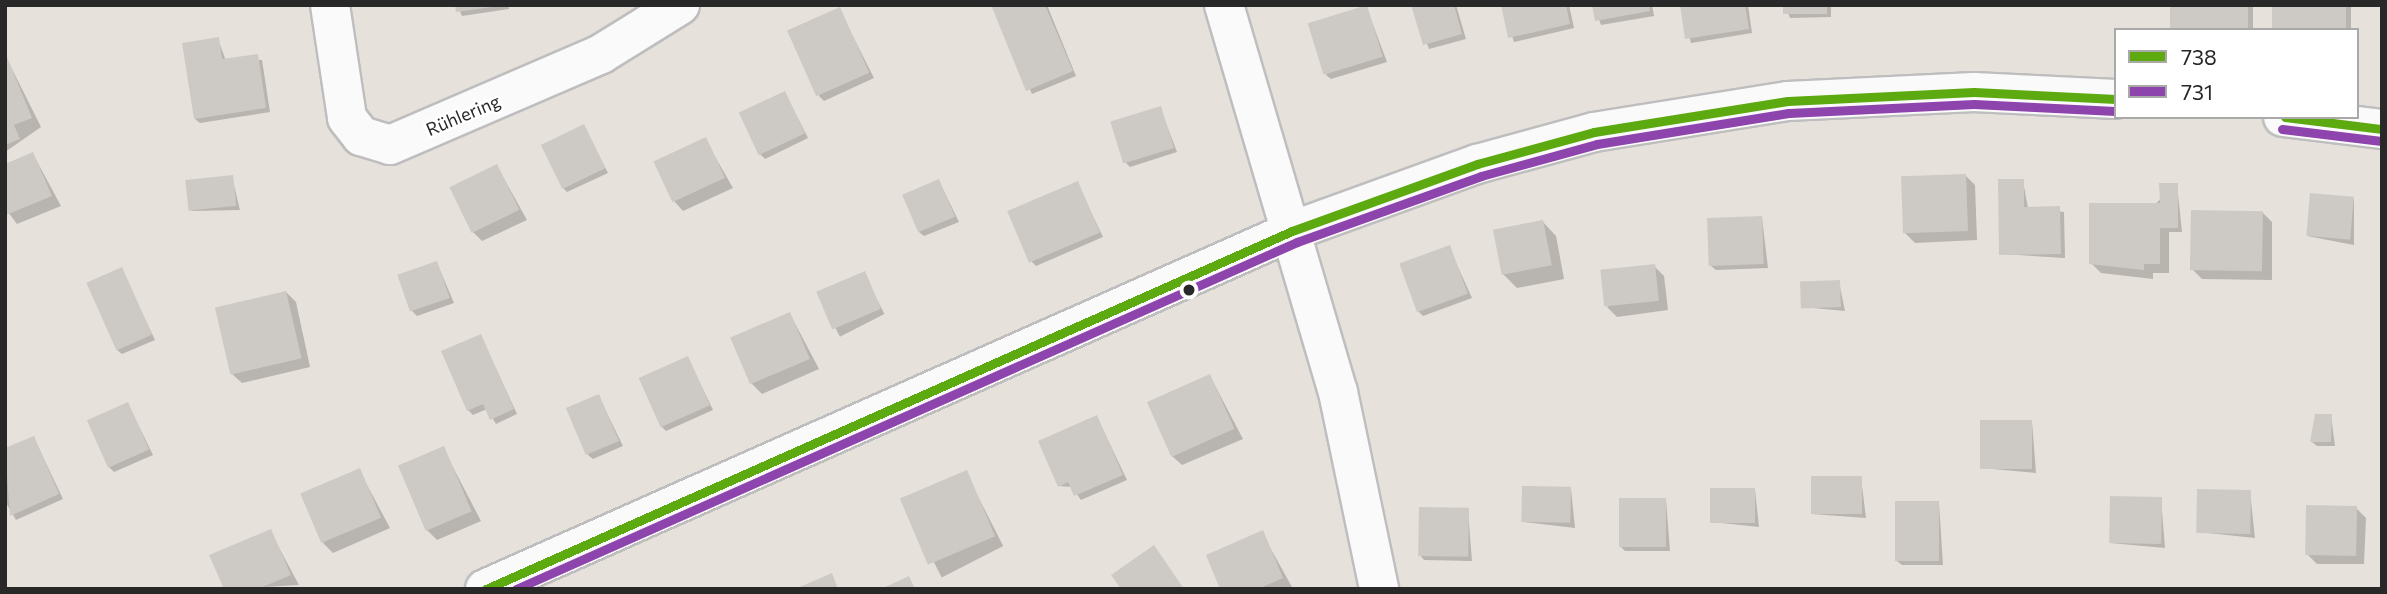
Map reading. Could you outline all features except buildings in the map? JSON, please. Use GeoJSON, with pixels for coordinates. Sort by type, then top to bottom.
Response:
{"type":"FeatureCollection","features":[{"type":"Feature","properties":{"kind":"street","name":"Rühlering"},"geometry":{"type":"LineString","coordinates":[[330,5],[347,118],[361,136],[390,145],[601,54],[680,5]]}},
{"type":"Feature","properties":{"kind":"street"},"geometry":{"type":"LineString","coordinates":[[1224,5],[1338,392],[1379,589]]}},
{"type":"Feature","properties":{"kind":"street"},"geometry":{"type":"LineString","coordinates":[[485,589],[1292,232],[1477,164],[1712,109],[1934,93],[2114,99]]}},
{"type":"Feature","properties":{"kind":"street"},"geometry":{"type":"LineString","coordinates":[[2300,119],[2382,129]]}},
{"type":"Feature","properties":{"kind":"transit line","name":"738"},"geometry":{"type":"LineString","coordinates":[[486,589],[1292,231],[1477,164],[1594,132],[1788,101],[1974,92],[2114,99]]}},
{"type":"Feature","properties":{"kind":"transit line","name":"731"},"geometry":{"type":"LineString","coordinates":[[516,589],[1297,242],[1481,176],[1597,144],[1789,113],[1974,104],[2114,111]]}},
{"type":"Feature","properties":{"kind":"transit line","name":"738"},"geometry":{"type":"LineString","coordinates":[[2301,119],[2382,129]]}},
{"type":"Feature","properties":{"kind":"transit line","name":"731"},"geometry":{"type":"LineString","coordinates":[[2282,129],[2381,141]]}}]}
